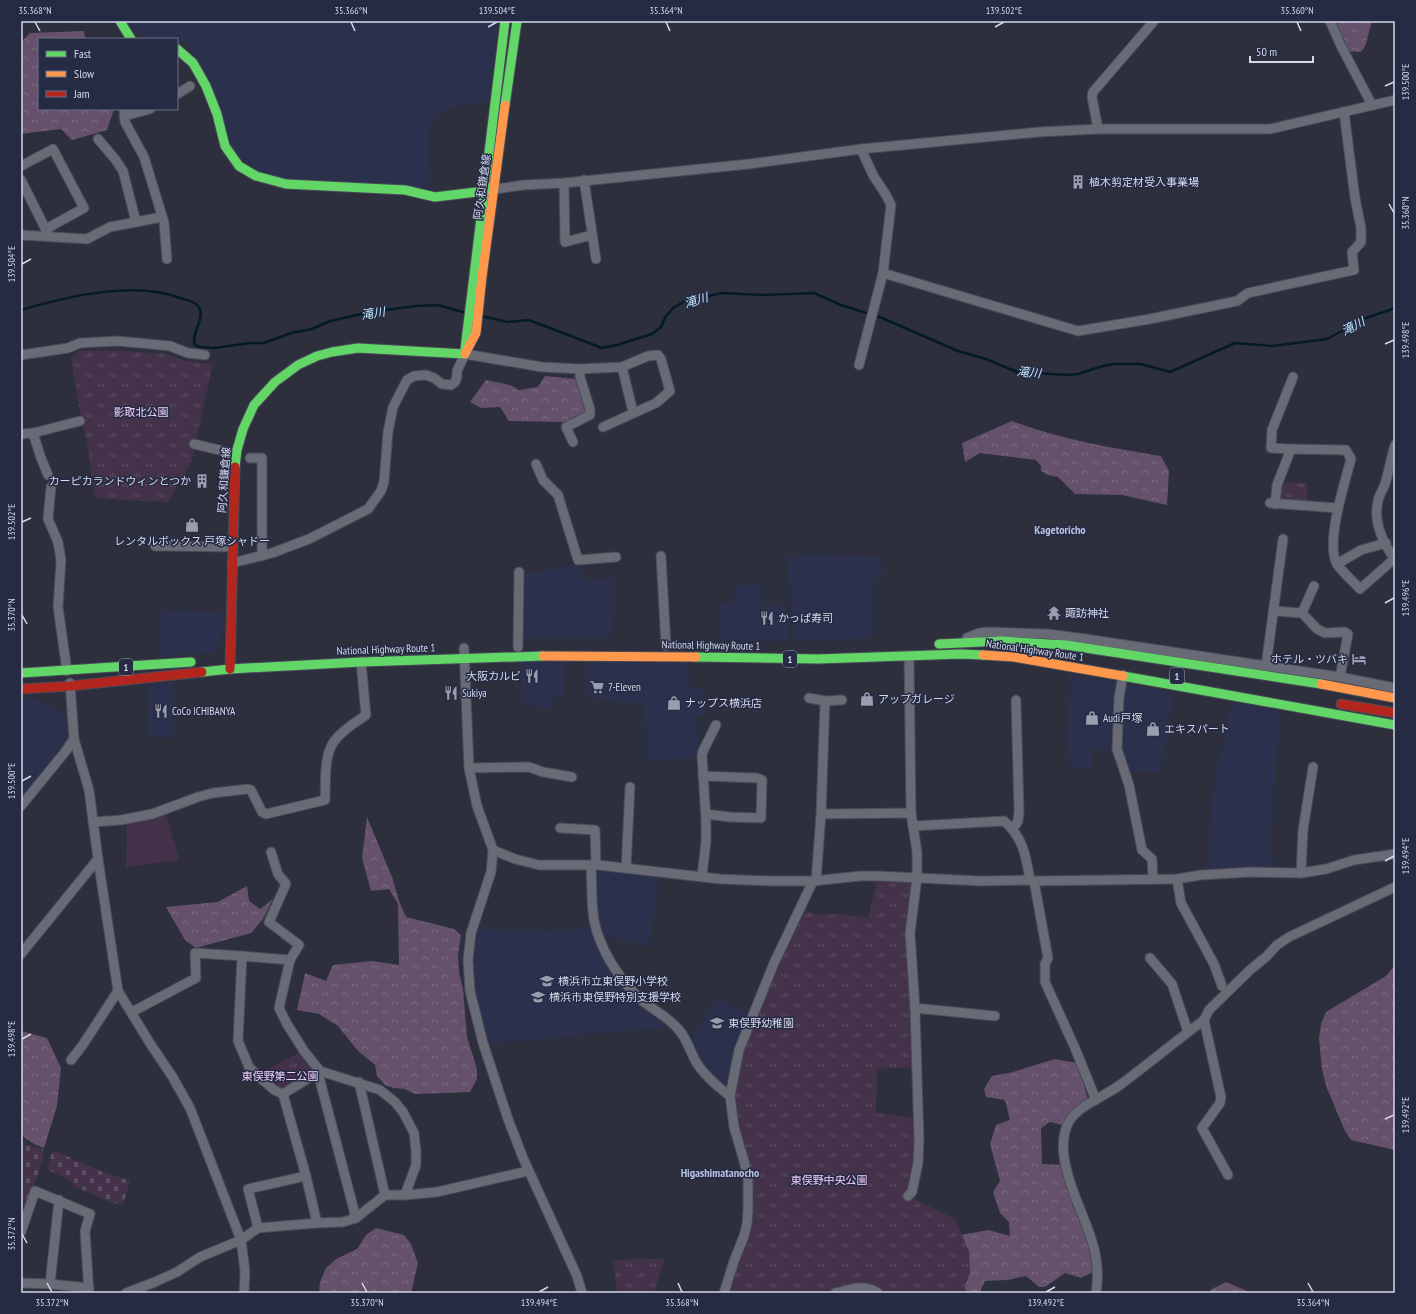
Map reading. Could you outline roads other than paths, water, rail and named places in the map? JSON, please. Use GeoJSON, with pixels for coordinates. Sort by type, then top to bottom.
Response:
{"type":"FeatureCollection","features":[{"type":"Feature","properties":{"kind":"main road"},"geometry":{"type":"LineString","coordinates":[[120,21],[130,38]]}},
{"type":"Feature","properties":{"kind":"main road","name":"阿久和鎌倉線"},"geometry":{"type":"LineString","coordinates":[[490,190],[505,21]]}},
{"type":"Feature","properties":{"kind":"main road","name":"阿久和鎌倉線"},"geometry":{"type":"LineString","coordinates":[[231,662],[234,478],[236,454],[243,429],[254,405],[284,374],[317,356],[332,352],[358,348],[465,354],[478,237],[490,190],[518,22]]}},
{"type":"Feature","properties":{"kind":"main road"},"geometry":{"type":"LineString","coordinates":[[178,50],[193,63],[206,86],[217,114],[225,146],[239,166],[256,176],[286,184],[405,190],[435,197],[490,190]]}},
{"type":"Feature","properties":{"kind":"main road","name":"National Highway Route 1"},"geometry":{"type":"LineString","coordinates":[[928,644],[1019,641],[1066,645],[1336,686],[1395,698]]}},
{"type":"Feature","properties":{"kind":"main road","name":"1"},"geometry":{"type":"LineString","coordinates":[[959,643],[1019,649],[1146,671]]}},
{"type":"Feature","properties":{"kind":"main road","name":"National Highway Route 1"},"geometry":{"type":"LineString","coordinates":[[21,689],[70,686],[231,662],[361,662],[583,655],[795,659],[961,654],[1001,656],[1042,662],[1395,723]]}},
{"type":"Feature","properties":{"kind":"main road","name":"1"},"geometry":{"type":"LineString","coordinates":[[21,673],[201,662]]}},
{"type":"Feature","properties":{"kind":"main road"},"geometry":{"type":"LineString","coordinates":[[1332,702],[1395,713]]}},
{"type":"Feature","properties":{"kind":"street"},"geometry":{"type":"LineString","coordinates":[[1098,129],[1092,97],[1093,92],[1154,21]]}},
{"type":"Feature","properties":{"kind":"street"},"geometry":{"type":"LineString","coordinates":[[1330,21],[1341,46],[1372,105]]}},
{"type":"Feature","properties":{"kind":"street"},"geometry":{"type":"LineString","coordinates":[[178,93],[190,86]]}},
{"type":"Feature","properties":{"kind":"street"},"geometry":{"type":"LineString","coordinates":[[490,190],[524,185],[564,183],[749,164],[861,149],[1039,132],[1098,129],[1270,128],[1395,100]]}},
{"type":"Feature","properties":{"kind":"street"},"geometry":{"type":"LineString","coordinates":[[141,110],[124,112],[125,122],[144,158],[162,217],[166,240],[167,259]]}},
{"type":"Feature","properties":{"kind":"street"},"geometry":{"type":"LineString","coordinates":[[884,273],[1078,332],[1237,301],[1248,293],[1354,270],[1352,252],[1361,242],[1361,228],[1355,198],[1344,112]]}},
{"type":"Feature","properties":{"kind":"street"},"geometry":{"type":"LineString","coordinates":[[98,139],[116,159],[123,171],[136,222]]}},
{"type":"Feature","properties":{"kind":"street"},"geometry":{"type":"LineString","coordinates":[[21,166],[53,149],[84,208],[48,233]]}},
{"type":"Feature","properties":{"kind":"street"},"geometry":{"type":"LineString","coordinates":[[858,365],[884,273],[891,205],[873,175],[861,149]]}},
{"type":"Feature","properties":{"kind":"street"},"geometry":{"type":"LineString","coordinates":[[21,180],[48,233]]}},
{"type":"Feature","properties":{"kind":"street"},"geometry":{"type":"LineString","coordinates":[[584,180],[596,259]]}},
{"type":"Feature","properties":{"kind":"street"},"geometry":{"type":"LineString","coordinates":[[564,183],[566,242],[592,235]]}},
{"type":"Feature","properties":{"kind":"street"},"geometry":{"type":"LineString","coordinates":[[21,235],[48,233],[87,239],[110,227],[162,217]]}},
{"type":"Feature","properties":{"kind":"street"},"geometry":{"type":"LineString","coordinates":[[21,355],[68,348],[80,343],[118,341],[170,346],[188,353],[205,355]]}},
{"type":"Feature","properties":{"kind":"street"},"geometry":{"type":"LineString","coordinates":[[232,563],[262,556],[309,539],[368,508],[381,491],[384,482],[388,432],[393,407],[407,380],[414,376],[426,375],[434,378],[442,384],[451,385],[455,382],[457,371],[465,354],[542,367],[580,369],[622,367],[648,356],[658,355],[661,359],[670,391],[656,403],[633,412],[603,427]]}},
{"type":"Feature","properties":{"kind":"street"},"geometry":{"type":"LineString","coordinates":[[622,367],[633,412]]}},
{"type":"Feature","properties":{"kind":"street"},"geometry":{"type":"LineString","coordinates":[[573,442],[566,427],[590,414],[590,409],[580,377],[580,369]]}},
{"type":"Feature","properties":{"kind":"street"},"geometry":{"type":"LineString","coordinates":[[1293,376],[1272,430],[1271,448],[1346,450],[1351,459],[1337,508],[1333,549],[1337,564],[1360,589],[1395,559],[1379,528],[1377,519],[1378,502],[1385,484],[1395,445]]}},
{"type":"Feature","properties":{"kind":"street"},"geometry":{"type":"LineString","coordinates":[[21,434],[33,433],[80,421]]}},
{"type":"Feature","properties":{"kind":"street"},"geometry":{"type":"LineString","coordinates":[[33,433],[48,475]]}},
{"type":"Feature","properties":{"kind":"street"},"geometry":{"type":"LineString","coordinates":[[194,444],[236,454]]}},
{"type":"Feature","properties":{"kind":"street"},"geometry":{"type":"LineString","coordinates":[[1292,449],[1277,485],[1272,504],[1337,508]]}},
{"type":"Feature","properties":{"kind":"street"},"geometry":{"type":"LineString","coordinates":[[250,458],[262,458],[262,556]]}},
{"type":"Feature","properties":{"kind":"street"},"geometry":{"type":"LineString","coordinates":[[536,464],[543,480],[558,495],[578,560],[616,557]]}},
{"type":"Feature","properties":{"kind":"street"},"geometry":{"type":"LineString","coordinates":[[50,487],[48,519],[58,542],[61,560],[58,607],[70,686],[74,739],[89,790],[118,991],[132,1012],[150,1045],[172,1076],[190,1108],[240,1240],[245,1271],[244,1293]]}},
{"type":"Feature","properties":{"kind":"street"},"geometry":{"type":"LineString","coordinates":[[1266,666],[1283,539]]}},
{"type":"Feature","properties":{"kind":"street"},"geometry":{"type":"LineString","coordinates":[[1337,564],[1361,550],[1386,543]]}},
{"type":"Feature","properties":{"kind":"street"},"geometry":{"type":"LineString","coordinates":[[156,546],[233,548]]}},
{"type":"Feature","properties":{"kind":"street"},"geometry":{"type":"LineString","coordinates":[[661,556],[666,647]]}},
{"type":"Feature","properties":{"kind":"street"},"geometry":{"type":"LineString","coordinates":[[518,647],[519,572]]}},
{"type":"Feature","properties":{"kind":"street"},"geometry":{"type":"LineString","coordinates":[[1302,614],[1314,586]]}},
{"type":"Feature","properties":{"kind":"street"},"geometry":{"type":"LineString","coordinates":[[1274,611],[1302,614],[1317,629],[1325,633],[1345,632],[1348,634],[1340,677]]}},
{"type":"Feature","properties":{"kind":"street"},"geometry":{"type":"LineString","coordinates":[[959,643],[968,637],[987,632],[1048,634],[1340,677],[1395,688]]}},
{"type":"Feature","properties":{"kind":"street"},"geometry":{"type":"LineString","coordinates":[[464,648],[470,768],[477,806],[493,850],[491,872],[471,933],[468,960],[470,991],[483,1043],[508,1119],[528,1171],[577,1276],[582,1293]]}},
{"type":"Feature","properties":{"kind":"street"},"geometry":{"type":"LineString","coordinates":[[908,1196],[912,1192],[919,1140],[915,1008],[910,933],[917,878],[917,852],[911,813],[909,656]]}},
{"type":"Feature","properties":{"kind":"street"},"geometry":{"type":"LineString","coordinates":[[93,822],[121,820],[152,814],[198,797],[229,790],[250,790],[262,812],[266,814],[325,800],[327,762],[335,739],[345,730],[366,716],[361,662]]}},
{"type":"Feature","properties":{"kind":"street"},"geometry":{"type":"LineString","coordinates":[[1123,675],[1119,698],[1117,749],[1130,785],[1142,850],[1152,860],[1154,879]]}},
{"type":"Feature","properties":{"kind":"street"},"geometry":{"type":"LineString","coordinates":[[809,698],[825,701],[842,700]]}},
{"type":"Feature","properties":{"kind":"street"},"geometry":{"type":"LineString","coordinates":[[1013,829],[1018,821],[1019,811],[1016,700]]}},
{"type":"Feature","properties":{"kind":"street"},"geometry":{"type":"LineString","coordinates":[[724,1293],[744,1236],[748,1210],[748,1179],[734,1126],[730,1096],[742,1041],[774,963],[814,881],[821,814],[825,701]]}},
{"type":"Feature","properties":{"kind":"street"},"geometry":{"type":"LineString","coordinates":[[702,876],[706,841],[706,814],[702,762],[703,751],[716,725]]}},
{"type":"Feature","properties":{"kind":"street"},"geometry":{"type":"LineString","coordinates":[[21,806],[74,739]]}},
{"type":"Feature","properties":{"kind":"street"},"geometry":{"type":"LineString","coordinates":[[470,768],[529,767],[543,772],[572,776]]}},
{"type":"Feature","properties":{"kind":"street"},"geometry":{"type":"LineString","coordinates":[[1301,873],[1303,830],[1313,767]]}},
{"type":"Feature","properties":{"kind":"street"},"geometry":{"type":"LineString","coordinates":[[703,776],[756,778],[762,780],[761,818],[730,817],[706,814]]}},
{"type":"Feature","properties":{"kind":"street"},"geometry":{"type":"LineString","coordinates":[[626,868],[630,787]]}},
{"type":"Feature","properties":{"kind":"street"},"geometry":{"type":"LineString","coordinates":[[821,814],[911,813]]}},
{"type":"Feature","properties":{"kind":"street"},"geometry":{"type":"LineString","coordinates":[[913,826],[1004,821],[1013,829],[1020,840],[1027,859],[1032,880],[1048,958],[1044,964],[1045,982],[1075,1048],[1096,1100]]}},
{"type":"Feature","properties":{"kind":"street"},"geometry":{"type":"LineString","coordinates":[[560,828],[595,830],[593,866],[594,918],[599,940],[617,971],[637,997],[678,1028],[684,1035],[697,1062],[706,1074],[730,1096]]}},
{"type":"Feature","properties":{"kind":"street"},"geometry":{"type":"LineString","coordinates":[[493,850],[515,859],[534,864],[626,868],[720,879],[772,881],[814,881],[860,876],[981,880],[1154,879],[1251,872],[1301,873],[1354,860],[1395,854]]}},
{"type":"Feature","properties":{"kind":"street"},"geometry":{"type":"LineString","coordinates":[[271,852],[278,874],[286,884],[269,922],[299,945],[290,960],[279,1008],[287,1024],[319,1072],[356,1218]]}},
{"type":"Feature","properties":{"kind":"street"},"geometry":{"type":"LineString","coordinates":[[21,954],[98,859]]}},
{"type":"Feature","properties":{"kind":"street"},"geometry":{"type":"LineString","coordinates":[[1177,878],[1182,903],[1214,964],[1222,986]]}},
{"type":"Feature","properties":{"kind":"street"},"geometry":{"type":"LineString","coordinates":[[1096,1293],[1097,1264],[1094,1246],[1072,1188],[1063,1153],[1066,1131],[1070,1120],[1079,1111],[1120,1085],[1204,1020],[1209,1010],[1250,970],[1268,956],[1277,945],[1289,937],[1395,887]]}},
{"type":"Feature","properties":{"kind":"street"},"geometry":{"type":"LineString","coordinates":[[132,1012],[196,978],[195,953],[290,960]]}},
{"type":"Feature","properties":{"kind":"street"},"geometry":{"type":"LineString","coordinates":[[242,956],[238,1040],[250,1067],[274,1090],[283,1094]]}},
{"type":"Feature","properties":{"kind":"street"},"geometry":{"type":"LineString","coordinates":[[1150,958],[1172,984],[1188,1032]]}},
{"type":"Feature","properties":{"kind":"street"},"geometry":{"type":"LineString","coordinates":[[71,1060],[82,1046],[118,991]]}},
{"type":"Feature","properties":{"kind":"street"},"geometry":{"type":"LineString","coordinates":[[915,1008],[995,1016]]}},
{"type":"Feature","properties":{"kind":"street"},"geometry":{"type":"LineString","coordinates":[[1204,1020],[1221,1097],[1220,1103],[1202,1128],[1228,1175]]}},
{"type":"Feature","properties":{"kind":"street"},"geometry":{"type":"LineString","coordinates":[[283,1094],[319,1072],[359,1082],[380,1090],[395,1102],[403,1112],[414,1133],[416,1151],[416,1165],[405,1196]]}},
{"type":"Feature","properties":{"kind":"street"},"geometry":{"type":"LineString","coordinates":[[359,1082],[385,1195]]}},
{"type":"Feature","properties":{"kind":"street"},"geometry":{"type":"LineString","coordinates":[[283,1094],[306,1176],[317,1223]]}},
{"type":"Feature","properties":{"kind":"street"},"geometry":{"type":"LineString","coordinates":[[126,1293],[161,1280],[177,1272],[200,1257],[240,1240],[258,1228],[343,1222],[356,1218],[385,1195],[405,1196],[438,1192],[528,1171]]}},
{"type":"Feature","properties":{"kind":"street"},"geometry":{"type":"LineString","coordinates":[[258,1228],[248,1189],[306,1176]]}},
{"type":"Feature","properties":{"kind":"street"},"geometry":{"type":"LineString","coordinates":[[21,1232],[35,1191],[90,1214],[85,1231],[89,1291],[50,1284],[21,1283]]}},
{"type":"Feature","properties":{"kind":"street"},"geometry":{"type":"LineString","coordinates":[[50,1284],[59,1200]]}},
{"type":"Feature","properties":{"kind":"street"},"geometry":{"type":"LineString","coordinates":[[835,1293],[863,1287],[871,1288],[878,1293]]}},
{"type":"Feature","properties":{"kind":"waterway","name":"滝川"},"geometry":{"type":"LineString","coordinates":[[21,310],[81,295],[102,292],[123,290],[164,293],[190,301],[197,305],[201,314],[194,340],[195,345],[214,348],[251,343],[264,343],[291,333],[312,329],[330,321],[370,312],[416,306],[438,305],[466,313]]}},
{"type":"Feature","properties":{"kind":"waterway","name":"滝川"},"geometry":{"type":"LineString","coordinates":[[481,316],[508,322],[529,320],[602,348],[652,334],[661,327],[666,316],[673,308],[685,301],[722,293],[760,295],[814,293],[841,305],[882,318],[958,351],[986,359],[1017,372],[1069,375],[1114,364],[1141,364],[1170,372],[1235,343],[1272,346],[1327,339],[1366,318],[1395,308]]}},
{"type":"Feature","properties":{"kind":"place","name":"植木剪定材受入事業場"},"geometry":{"type":"Point","coordinates":[1078,182]}},
{"type":"Feature","properties":{"kind":"place","name":"カーピカランドウィンとつか"},"geometry":{"type":"Point","coordinates":[202,481]}},
{"type":"Feature","properties":{"kind":"place","name":"レンタルボックス 戸塚シャドー"},"geometry":{"type":"Point","coordinates":[192,525]}},
{"type":"Feature","properties":{"kind":"place","name":"諏訪神社"},"geometry":{"type":"Point","coordinates":[1054,613]}},
{"type":"Feature","properties":{"kind":"place","name":"かっぱ寿司"},"geometry":{"type":"Point","coordinates":[767,618]}},
{"type":"Feature","properties":{"kind":"place","name":"ホテル・ツバキ"},"geometry":{"type":"Point","coordinates":[1359,659]}},
{"type":"Feature","properties":{"kind":"place","name":"大阪カルビ"},"geometry":{"type":"Point","coordinates":[532,676]}},
{"type":"Feature","properties":{"kind":"place","name":"7-Eleven"},"geometry":{"type":"Point","coordinates":[597,687]}},
{"type":"Feature","properties":{"kind":"place","name":"Sukiya"},"geometry":{"type":"Point","coordinates":[451,693]}},
{"type":"Feature","properties":{"kind":"place","name":"アップガレージ"},"geometry":{"type":"Point","coordinates":[867,699]}},
{"type":"Feature","properties":{"kind":"place","name":"ナップス横浜店"},"geometry":{"type":"Point","coordinates":[674,703]}},
{"type":"Feature","properties":{"kind":"place","name":"CoCo ICHIBANYA"},"geometry":{"type":"Point","coordinates":[161,711]}},
{"type":"Feature","properties":{"kind":"place","name":"Audi戸塚"},"geometry":{"type":"Point","coordinates":[1092,718]}},
{"type":"Feature","properties":{"kind":"place","name":"エキスパート"},"geometry":{"type":"Point","coordinates":[1153,729]}},
{"type":"Feature","properties":{"kind":"place","name":"横浜市立東俣野小学校"},"geometry":{"type":"Point","coordinates":[547,981]}},
{"type":"Feature","properties":{"kind":"place","name":"横浜市東俣野特別支援学校"},"geometry":{"type":"Point","coordinates":[538,997]}},
{"type":"Feature","properties":{"kind":"place","name":"東俣野幼稚園"},"geometry":{"type":"Point","coordinates":[717,1023]}},
{"type":"Feature","properties":{"kind":"district","name":"Kagetoricho"},"geometry":{"type":"Point","coordinates":[1060,529]}},
{"type":"Feature","properties":{"kind":"district","name":"Higashimatanocho"},"geometry":{"type":"Point","coordinates":[720,1172]}},
{"type":"Feature","properties":{"kind":"park label","name":"影取北公園"},"geometry":{"type":"Point","coordinates":[141,412]}},
{"type":"Feature","properties":{"kind":"park label","name":"東俣野第二公園"},"geometry":{"type":"Point","coordinates":[280,1076]}},
{"type":"Feature","properties":{"kind":"park label","name":"東俣野中央公園"},"geometry":{"type":"Point","coordinates":[829,1180]}}]}
